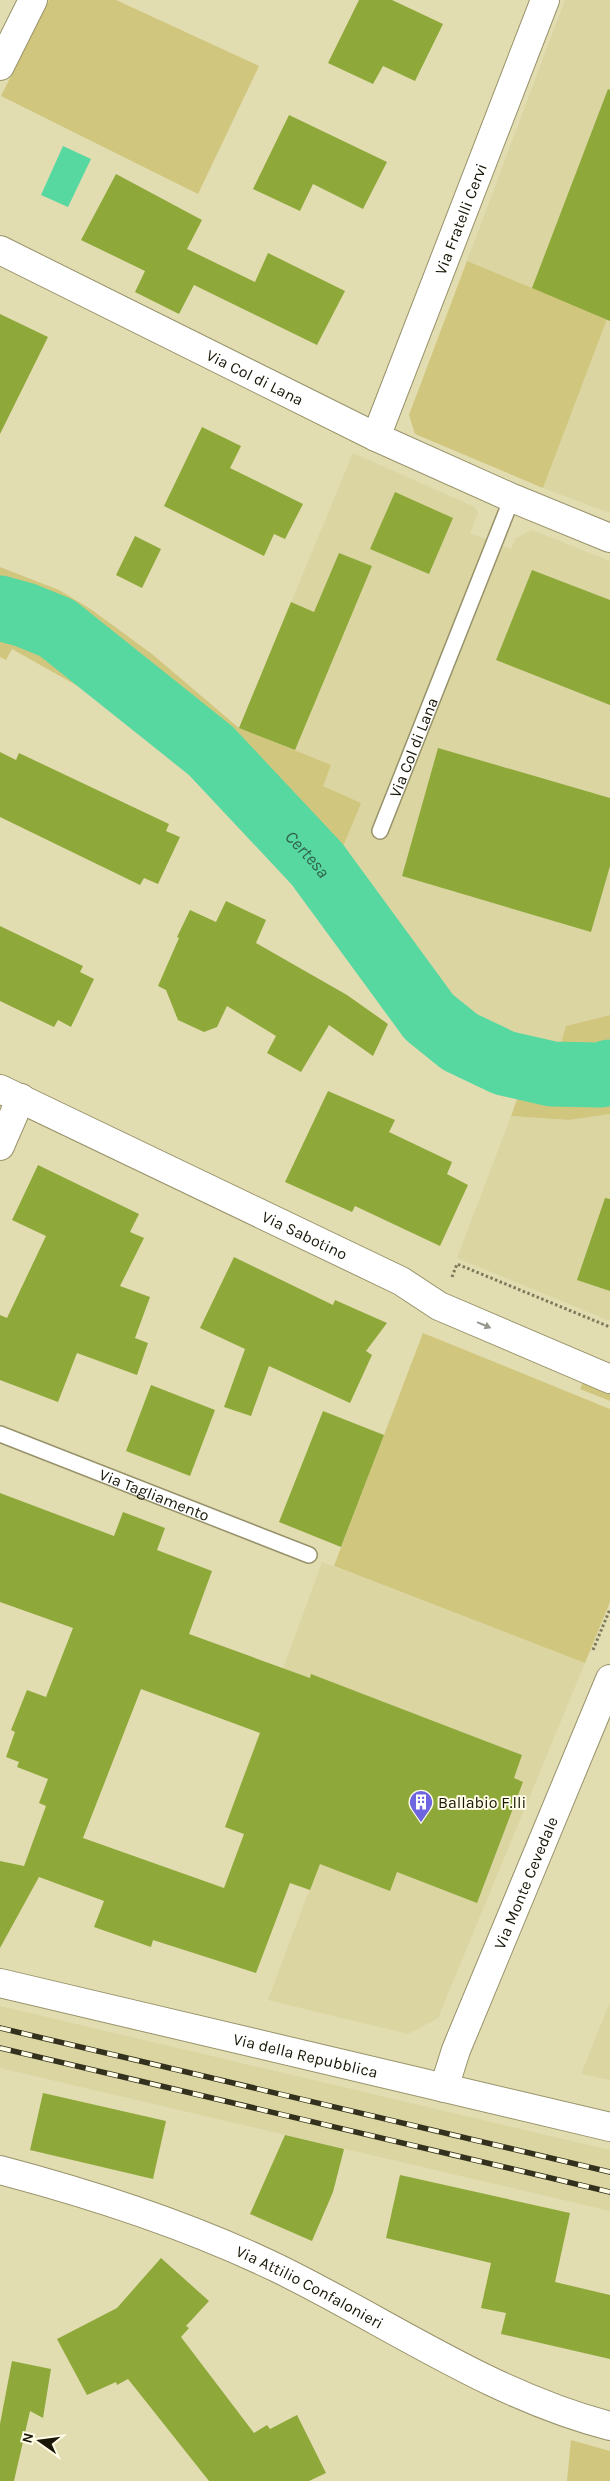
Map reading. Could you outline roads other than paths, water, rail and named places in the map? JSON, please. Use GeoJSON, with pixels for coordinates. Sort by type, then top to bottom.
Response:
{"type":"FeatureCollection","features":[{"type":"Feature","properties":{"kind":"street"},"geometry":{"type":"LineString","coordinates":[[0,66],[33,0]]}},
{"type":"Feature","properties":{"kind":"street","name":"Via Fratelli Cervi"},"geometry":{"type":"LineString","coordinates":[[376,437],[544,0]]}},
{"type":"Feature","properties":{"kind":"street","name":"Via Col di Lana"},"geometry":{"type":"LineString","coordinates":[[0,250],[376,437],[512,498],[610,538]]}},
{"type":"Feature","properties":{"kind":"street"},"geometry":{"type":"LineString","coordinates":[[0,1146],[10,1094]]}},
{"type":"Feature","properties":{"kind":"street","name":"Via Sabotino"},"geometry":{"type":"LineString","coordinates":[[10,1094],[401,1281],[439,1306],[610,1378]]}},
{"type":"Feature","properties":{"kind":"street","name":"Via Monte Cevedale"},"geometry":{"type":"LineString","coordinates":[[444,2088],[456,2050],[610,1679]]}},
{"type":"Feature","properties":{"kind":"street","name":"Via della Repubblica"},"geometry":{"type":"LineString","coordinates":[[0,1983],[610,2127]]}},
{"type":"Feature","properties":{"kind":"street","name":"Via Attilio Confalonieri"},"geometry":{"type":"LineString","coordinates":[[0,2170],[139,2211],[219,2241],[278,2269],[511,2392],[582,2419],[610,2426]]}},
{"type":"Feature","properties":{"kind":"lane","name":"Via Col di Lana"},"geometry":{"type":"LineString","coordinates":[[380,830],[512,498]]}},
{"type":"Feature","properties":{"kind":"lane","name":"Via Tagliamento"},"geometry":{"type":"LineString","coordinates":[[0,1434],[309,1554]]}},
{"type":"Feature","properties":{"kind":"waterway","name":"Certesa"},"geometry":{"type":"LineString","coordinates":[[0,608],[25,615],[57,628],[211,751],[317,864],[429,1017],[460,1042],[504,1063],[552,1074],[600,1075],[610,1072]]}},
{"type":"Feature","properties":{"kind":"railway"},"geometry":{"type":"LineString","coordinates":[[0,2028],[610,2172]]}},
{"type":"Feature","properties":{"kind":"railway"},"geometry":{"type":"LineString","coordinates":[[0,2048],[610,2192]]}},
{"type":"Feature","properties":{"kind":"place","name":"Ballabio F.lli"},"geometry":{"type":"Point","coordinates":[421,1823]}}]}
